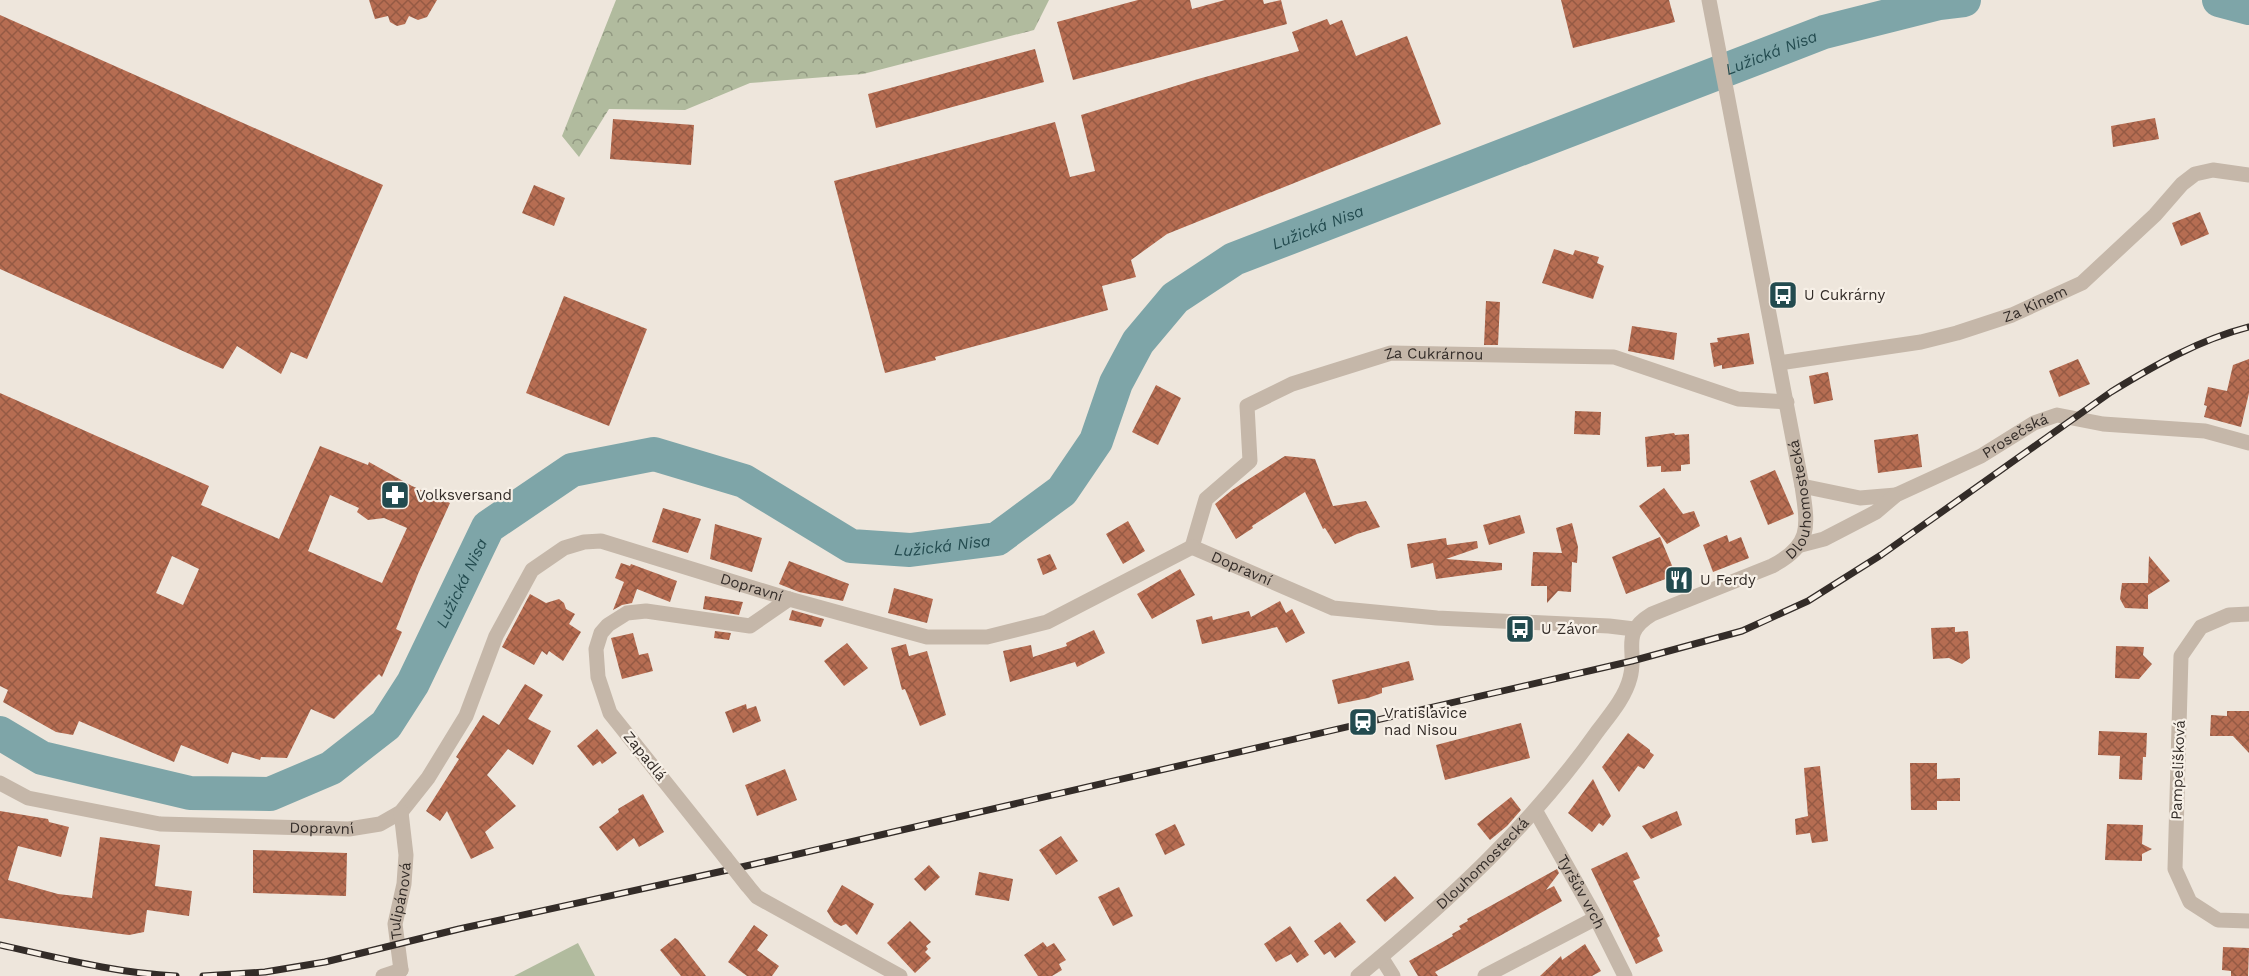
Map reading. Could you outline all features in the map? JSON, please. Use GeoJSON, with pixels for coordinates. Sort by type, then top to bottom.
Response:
{"type":"FeatureCollection","features":[{"type":"Feature","properties":{"kind":"street","name":"Dlouhomostecká"},"geometry":{"type":"LineString","coordinates":[[1358,976],[1431,915],[1496,854],[1588,746],[1624,693],[1630,677],[1630,641],[1634,629],[1641,620],[1772,566],[1789,557],[1801,545],[1805,531],[1806,510],[1802,486],[1709,0]]}},
{"type":"Feature","properties":{"kind":"street","name":"Za Kinem"},"geometry":{"type":"LineString","coordinates":[[1779,363],[1921,342],[2012,315],[2082,283],[2155,215],[2182,184],[2195,174],[2213,170],[2249,175]]}},
{"type":"Feature","properties":{"kind":"street","name":"Za Cukrárnou"},"geometry":{"type":"LineString","coordinates":[[1192,546],[1206,499],[1250,461],[1247,406],[1292,384],[1391,353],[1614,357],[1738,399],[1787,402]]}},
{"type":"Feature","properties":{"kind":"street","name":"Prosečská"},"geometry":{"type":"LineString","coordinates":[[1801,545],[1824,539],[1876,512],[1896,495],[1981,456],[2034,423],[2057,414],[2103,424],[2205,431],[2249,443]]}},
{"type":"Feature","properties":{"kind":"street"},"geometry":{"type":"LineString","coordinates":[[1802,486],[1860,498],[1896,495]]}},
{"type":"Feature","properties":{"kind":"street","name":"Dopravní"},"geometry":{"type":"LineString","coordinates":[[0,783],[28,798],[160,824],[349,829],[380,824],[401,812],[428,778],[466,716],[496,636],[532,570],[564,548],[584,542],[601,541],[789,599],[927,637],[987,637],[1047,622],[1192,546],[1333,609],[1437,618],[1634,629]]}},
{"type":"Feature","properties":{"kind":"street","name":"Zapadlá"},"geometry":{"type":"LineString","coordinates":[[789,599],[750,626],[646,610],[627,613],[608,625],[601,633],[596,649],[598,677],[610,713],[757,897],[900,976]]}},
{"type":"Feature","properties":{"kind":"street","name":"Pampelišková"},"geometry":{"type":"LineString","coordinates":[[2249,614],[2229,615],[2201,627],[2181,656],[2175,869],[2190,902],[2218,920],[2249,921]]}},
{"type":"Feature","properties":{"kind":"street","name":"Tyršův vrch"},"geometry":{"type":"LineString","coordinates":[[1535,810],[1596,918],[1625,976]]}},
{"type":"Feature","properties":{"kind":"street","name":"Tulipánová"},"geometry":{"type":"LineString","coordinates":[[383,976],[404,973],[395,924],[404,884],[406,855],[401,812]]}},
{"type":"Feature","properties":{"kind":"street"},"geometry":{"type":"LineString","coordinates":[[1485,976],[1596,918]]}},
{"type":"Feature","properties":{"kind":"street"},"geometry":{"type":"LineString","coordinates":[[1381,957],[1393,976]]}},
{"type":"Feature","properties":{"kind":"green space"},"geometry":{"type":"Polygon","coordinates":[[[616,0],[1049,0],[1034,30],[863,74],[750,83],[685,110],[609,109],[579,157],[562,136],[616,0]]]}},
{"type":"Feature","properties":{"kind":"green space"},"geometry":{"type":"Polygon","coordinates":[[[578,943],[595,976],[514,976],[578,943]]]}},
{"type":"Feature","properties":{"kind":"building"},"geometry":{"type":"Polygon","coordinates":[[[369,0],[437,0],[427,17],[418,20],[409,16],[405,24],[397,26],[390,22],[388,16],[375,19],[369,0]]]}},
{"type":"Feature","properties":{"kind":"building"},"geometry":{"type":"Polygon","coordinates":[[[1138,0],[1190,0],[1192,9],[1225,0],[1263,0],[1264,4],[1281,0],[1287,24],[1073,80],[1057,22],[1138,0]]]}},
{"type":"Feature","properties":{"kind":"building"},"geometry":{"type":"Polygon","coordinates":[[[1561,0],[1669,0],[1675,22],[1573,48],[1561,0]]]}},
{"type":"Feature","properties":{"kind":"building"},"geometry":{"type":"Polygon","coordinates":[[[0,15],[383,185],[307,359],[291,352],[281,374],[237,346],[223,369],[0,269],[0,15]]]}},
{"type":"Feature","properties":{"kind":"building"},"geometry":{"type":"Polygon","coordinates":[[[1327,19],[1330,25],[1342,20],[1356,56],[1407,36],[1441,124],[1167,234],[1131,260],[1136,277],[1102,286],[1108,310],[935,357],[936,360],[885,373],[834,181],[1055,122],[1070,177],[1095,171],[1081,115],[1299,51],[1292,32],[1327,19]]]}},
{"type":"Feature","properties":{"kind":"building"},"geometry":{"type":"Polygon","coordinates":[[[1035,49],[1044,82],[876,128],[868,94],[1035,49]]]}},
{"type":"Feature","properties":{"kind":"building"},"geometry":{"type":"Polygon","coordinates":[[[2155,118],[2159,139],[2113,147],[2111,126],[2155,118]]]}},
{"type":"Feature","properties":{"kind":"building"},"geometry":{"type":"Polygon","coordinates":[[[613,119],[694,125],[691,165],[610,159],[613,119]]]}},
{"type":"Feature","properties":{"kind":"building"},"geometry":{"type":"Polygon","coordinates":[[[534,185],[565,198],[554,226],[522,213],[534,185]]]}},
{"type":"Feature","properties":{"kind":"building"},"geometry":{"type":"Polygon","coordinates":[[[2200,212],[2209,234],[2181,246],[2172,223],[2200,212]]]}},
{"type":"Feature","properties":{"kind":"building"},"geometry":{"type":"Polygon","coordinates":[[[1554,249],[1573,255],[1575,250],[1599,257],[1597,263],[1604,266],[1593,299],[1542,283],[1554,249]]]}},
{"type":"Feature","properties":{"kind":"building"},"geometry":{"type":"Polygon","coordinates":[[[564,296],[647,329],[609,426],[526,393],[564,296]]]}},
{"type":"Feature","properties":{"kind":"building"},"geometry":{"type":"Polygon","coordinates":[[[1486,301],[1500,302],[1498,345],[1484,345],[1486,301]]]}},
{"type":"Feature","properties":{"kind":"building"},"geometry":{"type":"Polygon","coordinates":[[[1632,326],[1677,333],[1674,360],[1628,351],[1632,326]]]}},
{"type":"Feature","properties":{"kind":"building"},"geometry":{"type":"Polygon","coordinates":[[[1749,333],[1754,364],[1722,369],[1722,365],[1714,367],[1710,343],[1718,342],[1717,338],[1749,333]]]}},
{"type":"Feature","properties":{"kind":"building"},"geometry":{"type":"Polygon","coordinates":[[[2078,359],[2090,384],[2059,397],[2049,371],[2078,359]]]}},
{"type":"Feature","properties":{"kind":"building"},"geometry":{"type":"Polygon","coordinates":[[[2249,359],[2249,393],[2241,427],[2204,417],[2208,387],[2227,391],[2233,365],[2249,359]]]}},
{"type":"Feature","properties":{"kind":"building"},"geometry":{"type":"Polygon","coordinates":[[[1828,372],[1833,400],[1814,404],[1809,376],[1828,372]]]}},
{"type":"Feature","properties":{"kind":"building"},"geometry":{"type":"Polygon","coordinates":[[[1156,385],[1181,398],[1158,445],[1132,432],[1156,385]]]}},
{"type":"Feature","properties":{"kind":"building"},"geometry":{"type":"Polygon","coordinates":[[[0,393],[209,486],[201,505],[279,539],[320,446],[368,465],[369,462],[412,486],[450,503],[396,629],[402,632],[382,677],[379,674],[334,719],[311,709],[287,758],[261,757],[260,760],[232,752],[228,764],[181,745],[174,762],[79,721],[73,735],[56,732],[3,702],[8,690],[0,686],[0,393]],[[330,495],[308,551],[382,583],[407,528],[384,518],[368,520],[357,512],[359,508],[330,495]],[[172,556],[156,593],[183,605],[199,569],[172,556]]]}},
{"type":"Feature","properties":{"kind":"building"},"geometry":{"type":"Polygon","coordinates":[[[1575,411],[1601,412],[1600,435],[1574,434],[1575,411]]]}},
{"type":"Feature","properties":{"kind":"building"},"geometry":{"type":"Polygon","coordinates":[[[1674,433],[1675,435],[1689,434],[1690,464],[1681,465],[1681,471],[1661,472],[1661,466],[1647,467],[1645,437],[1674,433]]]}},
{"type":"Feature","properties":{"kind":"building"},"geometry":{"type":"Polygon","coordinates":[[[1918,434],[1922,467],[1878,473],[1874,440],[1918,434]]]}},
{"type":"Feature","properties":{"kind":"building"},"geometry":{"type":"Polygon","coordinates":[[[1285,456],[1315,459],[1333,506],[1366,501],[1380,527],[1335,544],[1325,528],[1323,529],[1305,492],[1236,539],[1215,504],[1232,490],[1285,456]]]}},
{"type":"Feature","properties":{"kind":"building"},"geometry":{"type":"Polygon","coordinates":[[[1775,470],[1794,514],[1768,525],[1750,481],[1775,470]]]}},
{"type":"Feature","properties":{"kind":"building"},"geometry":{"type":"Polygon","coordinates":[[[1664,488],[1683,514],[1694,511],[1700,526],[1667,544],[1639,506],[1664,488]]]}},
{"type":"Feature","properties":{"kind":"building"},"geometry":{"type":"Polygon","coordinates":[[[663,508],[701,519],[688,553],[652,542],[663,508]]]}},
{"type":"Feature","properties":{"kind":"building"},"geometry":{"type":"Polygon","coordinates":[[[1520,515],[1525,533],[1489,545],[1483,525],[1520,515]]]}},
{"type":"Feature","properties":{"kind":"building"},"geometry":{"type":"Polygon","coordinates":[[[1128,521],[1145,551],[1123,564],[1106,534],[1128,521]]]}},
{"type":"Feature","properties":{"kind":"building"},"geometry":{"type":"Polygon","coordinates":[[[1572,523],[1578,547],[1577,563],[1572,562],[1571,592],[1558,591],[1547,603],[1547,586],[1531,586],[1533,552],[1562,553],[1556,528],[1572,523]]]}},
{"type":"Feature","properties":{"kind":"building"},"geometry":{"type":"Polygon","coordinates":[[[715,524],[762,538],[752,572],[710,559],[715,524]]]}},
{"type":"Feature","properties":{"kind":"building"},"geometry":{"type":"Polygon","coordinates":[[[1727,535],[1729,542],[1741,537],[1749,558],[1713,572],[1703,545],[1727,535]]]}},
{"type":"Feature","properties":{"kind":"building"},"geometry":{"type":"Polygon","coordinates":[[[1660,537],[1676,575],[1626,594],[1612,557],[1660,537]]]}},
{"type":"Feature","properties":{"kind":"building"},"geometry":{"type":"Polygon","coordinates":[[[1446,538],[1447,545],[1477,541],[1478,548],[1446,559],[1502,563],[1502,570],[1436,579],[1433,563],[1411,568],[1407,544],[1446,538]]]}},
{"type":"Feature","properties":{"kind":"building"},"geometry":{"type":"Polygon","coordinates":[[[1050,554],[1057,569],[1043,575],[1037,559],[1050,554]]]}},
{"type":"Feature","properties":{"kind":"building"},"geometry":{"type":"Polygon","coordinates":[[[2149,556],[2170,581],[2148,595],[2148,609],[2125,608],[2120,599],[2122,583],[2148,583],[2149,556]]]}},
{"type":"Feature","properties":{"kind":"building"},"geometry":{"type":"Polygon","coordinates":[[[789,561],[849,584],[843,601],[799,592],[779,584],[789,561]]]}},
{"type":"Feature","properties":{"kind":"building"},"geometry":{"type":"Polygon","coordinates":[[[621,563],[630,566],[631,564],[677,581],[670,602],[637,589],[632,603],[613,610],[624,582],[615,578],[621,563]]]}},
{"type":"Feature","properties":{"kind":"building"},"geometry":{"type":"Polygon","coordinates":[[[1180,569],[1195,595],[1152,619],[1137,594],[1180,569]]]}},
{"type":"Feature","properties":{"kind":"building"},"geometry":{"type":"Polygon","coordinates":[[[894,588],[933,599],[927,623],[888,613],[894,588]]]}},
{"type":"Feature","properties":{"kind":"building"},"geometry":{"type":"Polygon","coordinates":[[[530,594],[546,603],[559,599],[564,603],[566,609],[575,614],[569,624],[581,632],[563,661],[549,651],[547,655],[542,651],[534,665],[502,647],[530,594]]]}},
{"type":"Feature","properties":{"kind":"building"},"geometry":{"type":"Polygon","coordinates":[[[705,596],[743,602],[739,615],[703,609],[705,596]]]}},
{"type":"Feature","properties":{"kind":"building"},"geometry":{"type":"Polygon","coordinates":[[[1280,601],[1286,613],[1292,609],[1305,633],[1286,643],[1277,627],[1202,644],[1196,620],[1212,616],[1213,620],[1249,611],[1251,617],[1280,601]]]}},
{"type":"Feature","properties":{"kind":"building"},"geometry":{"type":"Polygon","coordinates":[[[792,610],[824,619],[821,627],[789,620],[792,610]]]}},
{"type":"Feature","properties":{"kind":"building"},"geometry":{"type":"Polygon","coordinates":[[[1955,627],[1955,632],[1968,631],[1970,658],[1962,664],[1949,658],[1933,659],[1931,628],[1955,627]]]}},
{"type":"Feature","properties":{"kind":"building"},"geometry":{"type":"Polygon","coordinates":[[[1094,630],[1105,653],[1077,667],[1075,662],[1010,682],[1003,651],[1031,645],[1033,657],[1067,646],[1066,643],[1094,630]]]}},
{"type":"Feature","properties":{"kind":"building"},"geometry":{"type":"Polygon","coordinates":[[[715,631],[731,633],[729,640],[714,638],[715,631]]]}},
{"type":"Feature","properties":{"kind":"building"},"geometry":{"type":"Polygon","coordinates":[[[633,633],[639,655],[648,653],[653,671],[622,679],[611,638],[633,633]]]}},
{"type":"Feature","properties":{"kind":"building"},"geometry":{"type":"Polygon","coordinates":[[[847,643],[868,668],[844,686],[824,661],[847,643]]]}},
{"type":"Feature","properties":{"kind":"building"},"geometry":{"type":"Polygon","coordinates":[[[906,644],[909,656],[927,651],[946,715],[920,726],[905,689],[902,690],[891,648],[906,644]]]}},
{"type":"Feature","properties":{"kind":"building"},"geometry":{"type":"Polygon","coordinates":[[[2116,646],[2144,647],[2143,655],[2152,664],[2139,679],[2115,678],[2116,646]]]}},
{"type":"Feature","properties":{"kind":"building"},"geometry":{"type":"Polygon","coordinates":[[[1409,661],[1414,680],[1382,688],[1382,693],[1368,698],[1338,704],[1332,680],[1409,661]]]}},
{"type":"Feature","properties":{"kind":"building"},"geometry":{"type":"Polygon","coordinates":[[[525,684],[543,695],[528,719],[551,731],[533,765],[508,749],[487,775],[516,806],[485,832],[494,848],[471,859],[447,811],[440,821],[426,811],[459,759],[456,757],[483,715],[499,725],[525,684]]]}},
{"type":"Feature","properties":{"kind":"building"},"geometry":{"type":"Polygon","coordinates":[[[746,704],[747,709],[756,706],[761,721],[733,733],[725,712],[746,704]]]}},
{"type":"Feature","properties":{"kind":"building"},"geometry":{"type":"Polygon","coordinates":[[[2227,711],[2249,711],[2249,753],[2233,736],[2210,736],[2211,715],[2227,716],[2227,711]]]}},
{"type":"Feature","properties":{"kind":"building"},"geometry":{"type":"Polygon","coordinates":[[[1521,723],[1530,758],[1445,780],[1436,745],[1521,723]]]}},
{"type":"Feature","properties":{"kind":"building"},"geometry":{"type":"Polygon","coordinates":[[[597,729],[617,753],[602,764],[600,761],[593,766],[577,746],[597,729]]]}},
{"type":"Feature","properties":{"kind":"building"},"geometry":{"type":"Polygon","coordinates":[[[2099,731],[2147,733],[2142,780],[2119,779],[2120,756],[2098,755],[2099,731]]]}},
{"type":"Feature","properties":{"kind":"building"},"geometry":{"type":"Polygon","coordinates":[[[1628,733],[1654,755],[1644,769],[1638,766],[1619,792],[1602,767],[1628,733]]]}},
{"type":"Feature","properties":{"kind":"building"},"geometry":{"type":"Polygon","coordinates":[[[1910,763],[1937,763],[1937,779],[1960,778],[1960,801],[1937,801],[1937,810],[1911,810],[1910,763]]]}},
{"type":"Feature","properties":{"kind":"building"},"geometry":{"type":"Polygon","coordinates":[[[1820,766],[1828,841],[1812,843],[1810,833],[1796,835],[1795,819],[1808,816],[1804,768],[1820,766]]]}},
{"type":"Feature","properties":{"kind":"building"},"geometry":{"type":"Polygon","coordinates":[[[785,769],[797,800],[757,816],[745,785],[785,769]]]}},
{"type":"Feature","properties":{"kind":"building"},"geometry":{"type":"Polygon","coordinates":[[[1593,779],[1611,816],[1603,826],[1599,823],[1592,832],[1568,813],[1593,779]]]}},
{"type":"Feature","properties":{"kind":"building"},"geometry":{"type":"Polygon","coordinates":[[[643,794],[664,832],[639,847],[634,838],[617,851],[599,827],[619,812],[618,809],[643,794]]]}},
{"type":"Feature","properties":{"kind":"building"},"geometry":{"type":"Polygon","coordinates":[[[1511,797],[1521,810],[1490,840],[1477,824],[1511,797]]]}},
{"type":"Feature","properties":{"kind":"building"},"geometry":{"type":"Polygon","coordinates":[[[0,811],[48,819],[49,822],[69,827],[61,857],[18,846],[8,880],[58,894],[92,898],[100,837],[160,845],[155,886],[192,891],[189,916],[147,910],[144,932],[129,935],[0,918],[0,811]]]}},
{"type":"Feature","properties":{"kind":"building"},"geometry":{"type":"Polygon","coordinates":[[[1677,811],[1682,825],[1651,839],[1642,826],[1677,811]]]}},
{"type":"Feature","properties":{"kind":"building"},"geometry":{"type":"Polygon","coordinates":[[[1175,824],[1185,845],[1165,855],[1155,834],[1175,824]]]}},
{"type":"Feature","properties":{"kind":"building"},"geometry":{"type":"Polygon","coordinates":[[[2107,824],[2143,825],[2142,844],[2152,849],[2142,854],[2142,861],[2105,860],[2107,824]]]}},
{"type":"Feature","properties":{"kind":"building"},"geometry":{"type":"Polygon","coordinates":[[[1061,836],[1078,861],[1056,875],[1039,850],[1061,836]]]}},
{"type":"Feature","properties":{"kind":"building"},"geometry":{"type":"Polygon","coordinates":[[[253,850],[347,853],[346,896],[253,893],[253,850]]]}},
{"type":"Feature","properties":{"kind":"building"},"geometry":{"type":"Polygon","coordinates":[[[1627,852],[1640,878],[1633,881],[1660,936],[1657,938],[1663,951],[1636,964],[1591,869],[1627,852]]]}},
{"type":"Feature","properties":{"kind":"building"},"geometry":{"type":"Polygon","coordinates":[[[929,865],[940,877],[925,891],[914,879],[929,865]]]}},
{"type":"Feature","properties":{"kind":"building"},"geometry":{"type":"Polygon","coordinates":[[[1557,869],[1559,873],[1546,890],[1554,886],[1562,901],[1435,972],[1438,976],[1418,976],[1409,961],[1453,936],[1452,934],[1461,929],[1459,926],[1468,921],[1467,919],[1557,869]]]}},
{"type":"Feature","properties":{"kind":"building"},"geometry":{"type":"Polygon","coordinates":[[[979,872],[1013,879],[1009,901],[975,895],[979,872]]]}},
{"type":"Feature","properties":{"kind":"building"},"geometry":{"type":"Polygon","coordinates":[[[1395,876],[1414,898],[1385,922],[1366,900],[1395,876]]]}},
{"type":"Feature","properties":{"kind":"building"},"geometry":{"type":"Polygon","coordinates":[[[842,885],[874,904],[857,935],[846,924],[841,926],[834,922],[827,911],[842,885]]]}},
{"type":"Feature","properties":{"kind":"building"},"geometry":{"type":"Polygon","coordinates":[[[1119,887],[1133,916],[1113,926],[1098,897],[1119,887]]]}},
{"type":"Feature","properties":{"kind":"building"},"geometry":{"type":"Polygon","coordinates":[[[910,921],[931,942],[926,946],[928,949],[925,952],[931,958],[915,973],[887,943],[910,921]]]}},
{"type":"Feature","properties":{"kind":"building"},"geometry":{"type":"Polygon","coordinates":[[[1340,922],[1356,942],[1335,958],[1330,951],[1324,955],[1314,941],[1340,922]]]}},
{"type":"Feature","properties":{"kind":"building"},"geometry":{"type":"Polygon","coordinates":[[[754,925],[768,935],[757,950],[779,966],[772,976],[747,976],[728,962],[754,925]]]}},
{"type":"Feature","properties":{"kind":"building"},"geometry":{"type":"Polygon","coordinates":[[[1290,926],[1309,955],[1297,963],[1291,954],[1276,962],[1264,944],[1290,926]]]}},
{"type":"Feature","properties":{"kind":"building"},"geometry":{"type":"Polygon","coordinates":[[[675,938],[706,976],[681,976],[660,950],[675,938]]]}},
{"type":"Feature","properties":{"kind":"building"},"geometry":{"type":"Polygon","coordinates":[[[1043,942],[1047,947],[1054,943],[1066,960],[1059,964],[1062,970],[1052,976],[1038,976],[1024,955],[1043,942]]]}},
{"type":"Feature","properties":{"kind":"building"},"geometry":{"type":"Polygon","coordinates":[[[1585,944],[1601,971],[1592,976],[1540,976],[1561,956],[1562,960],[1585,944]]]}},
{"type":"Feature","properties":{"kind":"building"},"geometry":{"type":"Polygon","coordinates":[[[2223,947],[2249,948],[2248,976],[2231,976],[2231,971],[2222,970],[2223,947]]]}},
{"type":"Feature","properties":{"kind":"waterway","name":"Lužická Nisa"},"geometry":{"type":"LineString","coordinates":[[0,733],[42,758],[190,793],[270,794],[331,768],[386,725],[413,683],[488,527],[572,470],[654,454],[744,481],[851,546],[910,550],[997,539],[1062,491],[1096,441],[1116,383],[1138,342],[1175,298],[1234,259],[1824,32],[1939,3],[1964,0]]}},
{"type":"Feature","properties":{"kind":"waterway","name":"Lužická Nisa"},"geometry":{"type":"LineString","coordinates":[[2219,0],[2249,8]]}},
{"type":"Feature","properties":{"kind":"railway"},"geometry":{"type":"LineString","coordinates":[[203,976],[265,972],[325,962],[459,929],[746,866],[1632,661],[1742,631],[1808,601],[1881,555],[2111,392],[2195,346],[2249,327]]}},
{"type":"Feature","properties":{"kind":"railway"},"geometry":{"type":"LineString","coordinates":[[0,945],[110,968],[176,976]]}},
{"type":"Feature","properties":{"kind":"place","name":"U Cukrárny"},"geometry":{"type":"Point","coordinates":[1783,295]}},
{"type":"Feature","properties":{"kind":"place","name":"Volksversand"},"geometry":{"type":"Point","coordinates":[395,495]}},
{"type":"Feature","properties":{"kind":"place","name":"U Ferdy"},"geometry":{"type":"Point","coordinates":[1679,580]}},
{"type":"Feature","properties":{"kind":"place","name":"U Závor"},"geometry":{"type":"Point","coordinates":[1520,629]}},
{"type":"Feature","properties":{"kind":"place","name":"Vratislavice nad Nisou"},"geometry":{"type":"Point","coordinates":[1363,722]}}]}
